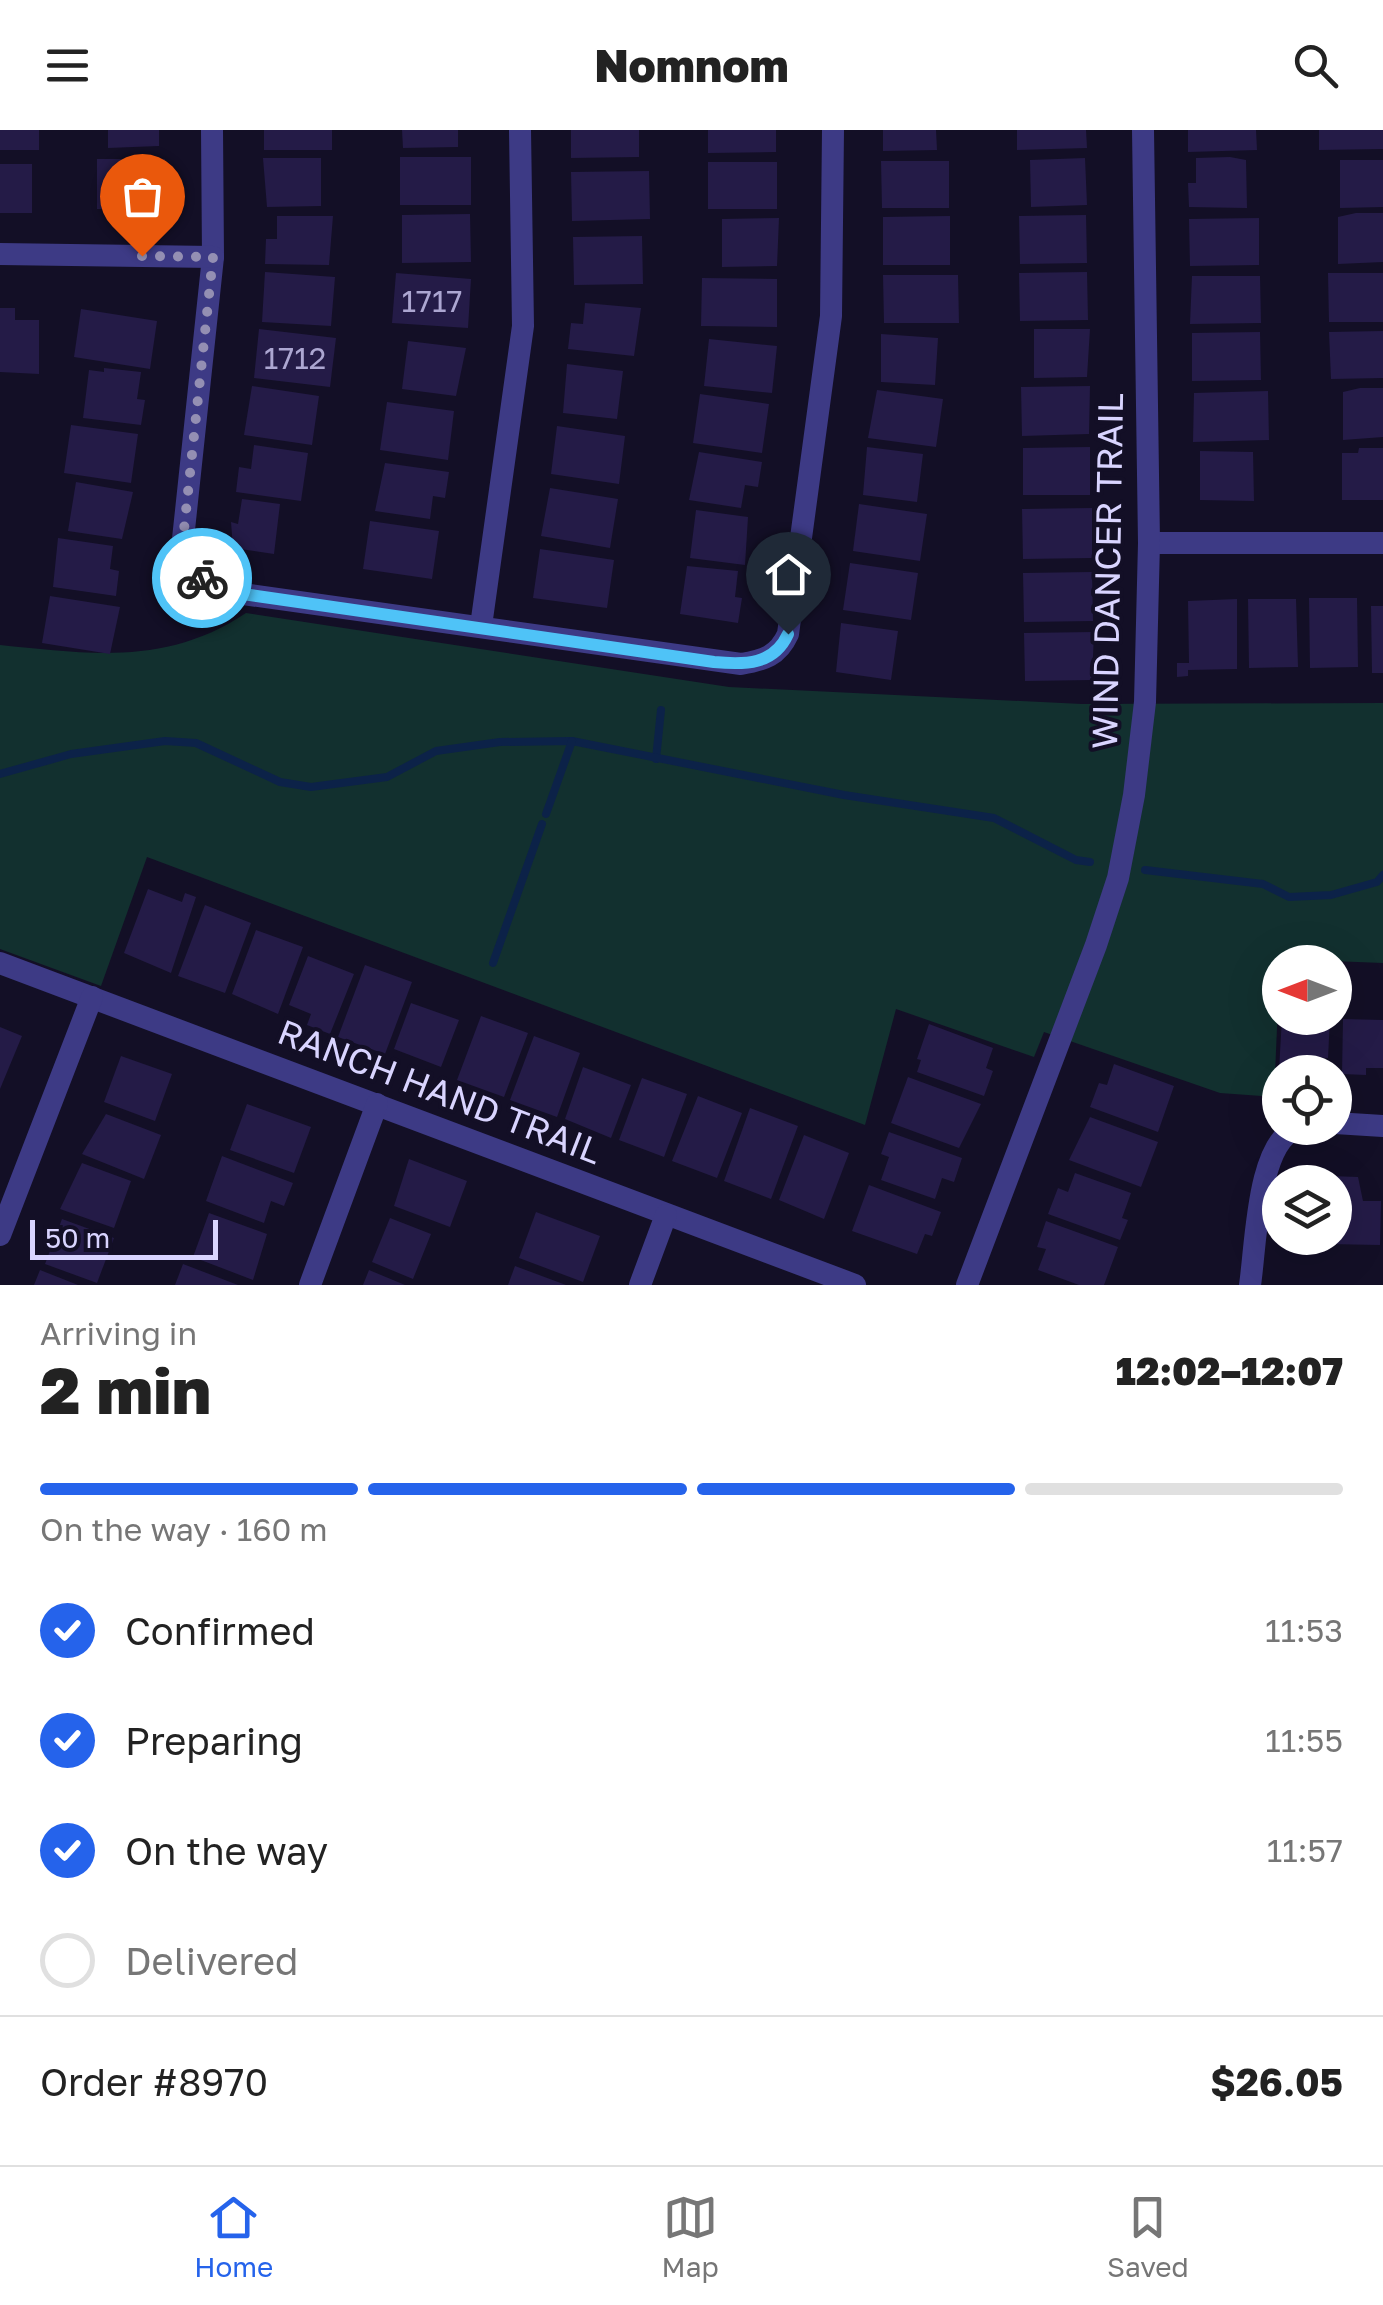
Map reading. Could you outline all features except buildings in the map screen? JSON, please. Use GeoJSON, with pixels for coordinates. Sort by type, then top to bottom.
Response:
{"type":"FeatureCollection","features":[{"type":"Feature","properties":{"kind":"street"},"geometry":{"type":"LineString","coordinates":[[212,130],[213,257],[183,539],[190,564],[207,584],[229,592],[714,662],[763,660],[781,650],[788,634],[826,382],[832,316],[833,130]]}},
{"type":"Feature","properties":{"kind":"street"},"geometry":{"type":"LineString","coordinates":[[480,626],[522,326],[520,130]]}},
{"type":"Feature","properties":{"kind":"street","name":"WIND DANCER TRAIL"},"geometry":{"type":"LineString","coordinates":[[967,1285],[1118,878],[1145,702],[1149,543],[1143,130]]}},
{"type":"Feature","properties":{"kind":"street"},"geometry":{"type":"LineString","coordinates":[[0,254],[213,257]]}},
{"type":"Feature","properties":{"kind":"street"},"geometry":{"type":"LineString","coordinates":[[1149,543],[1383,543]]}},
{"type":"Feature","properties":{"kind":"street","name":"RANCH HAND TRAIL"},"geometry":{"type":"LineString","coordinates":[[0,963],[855,1285]]}},
{"type":"Feature","properties":{"kind":"street"},"geometry":{"type":"LineString","coordinates":[[0,1236],[92,997]]}},
{"type":"Feature","properties":{"kind":"street"},"geometry":{"type":"LineString","coordinates":[[310,1285],[378,1104]]}},
{"type":"Feature","properties":{"kind":"street"},"geometry":{"type":"LineString","coordinates":[[1352,1125],[1383,1126]]}},
{"type":"Feature","properties":{"kind":"street"},"geometry":{"type":"LineString","coordinates":[[1250,1285],[1268,1158],[1276,1145]]}},
{"type":"Feature","properties":{"kind":"street"},"geometry":{"type":"LineString","coordinates":[[640,1285],[666,1216]]}},
{"type":"Feature","properties":{"kind":"green space"},"geometry":{"type":"Polygon","coordinates":[[[246,613],[729,687],[1082,704],[1383,703],[1383,963],[1352,962],[1352,945],[1262,945],[1262,1035],[1277,1035],[1276,1055],[1262,1055],[1262,1096],[1220,1093],[1044,1032],[1034,1057],[896,1009],[865,1125],[147,857],[101,986],[0,949],[0,645],[127,652],[187,642],[246,613]]]}},
{"type":"Feature","properties":{"kind":"waterway"},"geometry":{"type":"LineString","coordinates":[[656,759],[661,710]]}},
{"type":"Feature","properties":{"kind":"waterway"},"geometry":{"type":"LineString","coordinates":[[0,774],[71,754],[165,741],[196,743],[280,782],[311,787],[387,777],[436,751],[500,742],[572,741],[844,795],[994,818],[1076,860],[1090,862]]}},
{"type":"Feature","properties":{"kind":"waterway"},"geometry":{"type":"LineString","coordinates":[[546,814],[572,741]]}},
{"type":"Feature","properties":{"kind":"waterway"},"geometry":{"type":"LineString","coordinates":[[493,963],[542,824]]}},
{"type":"Feature","properties":{"kind":"waterway"},"geometry":{"type":"LineString","coordinates":[[1145,870],[1263,884],[1289,897],[1331,895],[1377,882],[1383,875]]}},
{"type":"Feature","properties":{"kind":"way so far"},"geometry":{"type":"LineString","coordinates":[[142,256],[213,257],[183,539],[190,564],[202,578]]}},
{"type":"Feature","properties":{"kind":"route"},"geometry":{"type":"LineString","coordinates":[[202,578],[207,584],[229,592],[714,662],[741,664],[763,660],[781,650],[788,634]]}}]}
